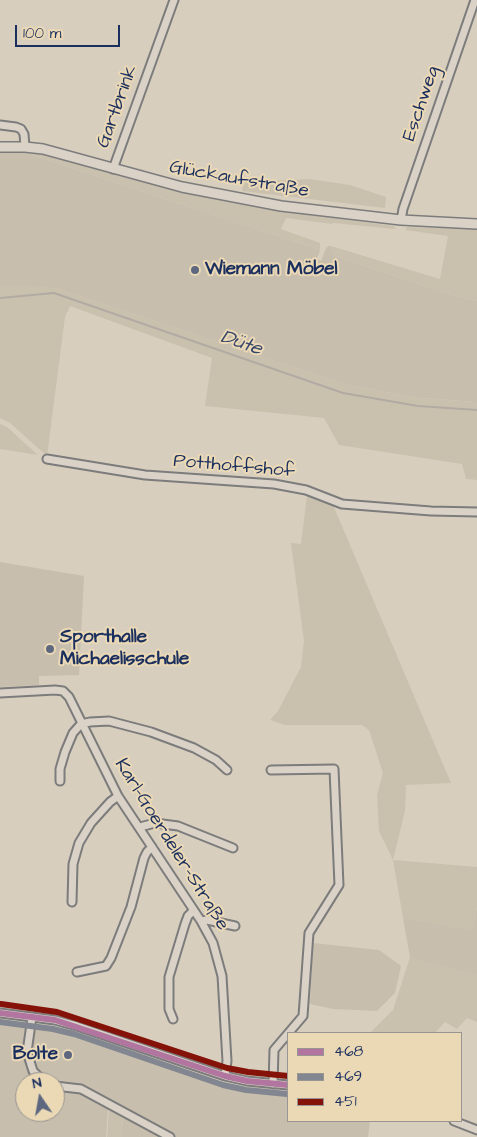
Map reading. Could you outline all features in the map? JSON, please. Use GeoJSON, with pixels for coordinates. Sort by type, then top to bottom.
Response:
{"type":"FeatureCollection","features":[{"type":"Feature","properties":{"kind":"main road","name":"Glückaufstraße"},"geometry":{"type":"LineString","coordinates":[[0,147],[25,147],[43,150],[182,187],[281,206],[401,220],[477,224]]}},
{"type":"Feature","properties":{"kind":"street","name":"Gartbrink"},"geometry":{"type":"LineString","coordinates":[[113,169],[174,0]]}},
{"type":"Feature","properties":{"kind":"street","name":"Eschweg"},"geometry":{"type":"LineString","coordinates":[[401,220],[402,209],[475,0]]}},
{"type":"Feature","properties":{"kind":"street"},"geometry":{"type":"LineString","coordinates":[[0,125],[21,129],[24,134],[25,147]]}},
{"type":"Feature","properties":{"kind":"street","name":"Potthoffshof"},"geometry":{"type":"LineString","coordinates":[[47,459],[145,475],[274,484],[306,490],[342,504],[431,511],[477,512]]}},
{"type":"Feature","properties":{"kind":"street","name":"Karl-Goerdeler-Straße"},"geometry":{"type":"LineString","coordinates":[[0,693],[63,691],[68,697],[118,796],[201,921],[213,943],[222,976],[227,1061],[225,1076]]}},
{"type":"Feature","properties":{"kind":"street"},"geometry":{"type":"LineString","coordinates":[[60,781],[60,769],[73,733],[81,724],[90,722],[110,721],[151,732],[194,748],[216,760],[226,770]]}},
{"type":"Feature","properties":{"kind":"street"},"geometry":{"type":"LineString","coordinates":[[271,770],[334,769],[339,885],[309,933],[303,1016],[289,1032]]}},
{"type":"Feature","properties":{"kind":"street"},"geometry":{"type":"LineString","coordinates":[[72,902],[73,864],[79,843],[91,823],[118,796]]}},
{"type":"Feature","properties":{"kind":"street"},"geometry":{"type":"LineString","coordinates":[[140,827],[155,823],[178,826],[233,848]]}},
{"type":"Feature","properties":{"kind":"street"},"geometry":{"type":"LineString","coordinates":[[77,972],[106,966],[111,958],[131,907],[144,858],[152,847]]}},
{"type":"Feature","properties":{"kind":"street"},"geometry":{"type":"LineString","coordinates":[[173,1019],[169,1009],[169,977],[184,924],[188,916],[194,911]]}},
{"type":"Feature","properties":{"kind":"street"},"geometry":{"type":"LineString","coordinates":[[201,921],[207,920],[235,926]]}},
{"type":"Feature","properties":{"kind":"street"},"geometry":{"type":"LineString","coordinates":[[0,1013],[55,1020],[85,1028],[225,1076],[287,1085]]}},
{"type":"Feature","properties":{"kind":"street"},"geometry":{"type":"LineString","coordinates":[[32,1017],[27,1052],[34,1072]]}},
{"type":"Feature","properties":{"kind":"street"},"geometry":{"type":"LineString","coordinates":[[274,1084],[274,1050],[287,1035]]}},
{"type":"Feature","properties":{"kind":"street"},"geometry":{"type":"LineString","coordinates":[[65,1087],[81,1089],[170,1137]]}},
{"type":"Feature","properties":{"kind":"street"},"geometry":{"type":"LineString","coordinates":[[457,1122],[477,1130]]}},
{"type":"Feature","properties":{"kind":"shaded area"},"geometry":{"type":"Polygon","coordinates":[[[23,152],[320,250],[317,259],[321,261],[326,248],[331,246],[333,255],[438,291],[477,301],[477,402],[420,398],[347,385],[55,288],[0,286],[0,153],[23,152]]]}},
{"type":"Feature","properties":{"kind":"shaded area"},"geometry":{"type":"Polygon","coordinates":[[[23,152],[34,152],[181,192],[280,211],[394,226],[396,229],[286,218],[281,229],[320,243],[320,250],[23,152]]]}},
{"type":"Feature","properties":{"kind":"shaded area"},"geometry":{"type":"Polygon","coordinates":[[[310,179],[350,185],[386,197],[385,208],[242,191],[244,182],[310,179]]]}},
{"type":"Feature","properties":{"kind":"shaded area"},"geometry":{"type":"Polygon","coordinates":[[[407,227],[477,229],[477,301],[438,291],[333,255],[331,246],[440,279],[448,236],[405,230],[407,227]]]}},
{"type":"Feature","properties":{"kind":"shaded area"},"geometry":{"type":"Polygon","coordinates":[[[0,286],[55,288],[347,385],[420,398],[477,402],[477,480],[466,479],[462,464],[339,445],[324,418],[205,406],[212,358],[70,306],[65,317],[47,456],[10,423],[0,418],[0,286]]]}},
{"type":"Feature","properties":{"kind":"shaded area"},"geometry":{"type":"Polygon","coordinates":[[[0,424],[7,427],[38,455],[0,449],[0,424]]]}},
{"type":"Feature","properties":{"kind":"shaded area"},"geometry":{"type":"Polygon","coordinates":[[[307,495],[333,505],[451,783],[406,785],[405,811],[393,860],[379,831],[377,795],[383,773],[369,730],[362,725],[285,725],[270,720],[278,711],[301,667],[304,641],[291,543],[301,544],[307,495]]]}},
{"type":"Feature","properties":{"kind":"shaded area"},"geometry":{"type":"Polygon","coordinates":[[[0,562],[84,576],[79,675],[39,676],[39,685],[0,687],[0,562]]]}},
{"type":"Feature","properties":{"kind":"shaded area"},"geometry":{"type":"Polygon","coordinates":[[[393,860],[477,867],[477,907],[472,931],[403,918],[393,860]]]}},
{"type":"Feature","properties":{"kind":"shaded area"},"geometry":{"type":"Polygon","coordinates":[[[477,907],[477,975],[410,957],[403,918],[472,930],[477,907]]]}},
{"type":"Feature","properties":{"kind":"shaded area"},"geometry":{"type":"Polygon","coordinates":[[[313,943],[379,950],[401,966],[395,993],[377,1011],[333,1009],[310,1004],[313,943]]]}},
{"type":"Feature","properties":{"kind":"shaded area"},"geometry":{"type":"Polygon","coordinates":[[[410,957],[476,973],[477,975],[477,1022],[467,1018],[457,1029],[445,1022],[436,1032],[371,1032],[393,1010],[410,957]]]}},
{"type":"Feature","properties":{"kind":"shaded area"},"geometry":{"type":"Polygon","coordinates":[[[0,1021],[56,1027],[113,1044],[223,1083],[249,1090],[287,1092],[287,1122],[370,1122],[368,1137],[121,1137],[123,1117],[108,1109],[106,1137],[0,1137],[0,1021]]]}},
{"type":"Feature","properties":{"kind":"shaded area"},"geometry":{"type":"Polygon","coordinates":[[[109,1110],[123,1117],[121,1137],[107,1137],[109,1110]]]}},
{"type":"Feature","properties":{"kind":"waterway","name":"Düte"},"geometry":{"type":"LineString","coordinates":[[0,298],[54,293],[343,393],[418,406],[477,410]]}},
{"type":"Feature","properties":{"kind":"transit line","name":"451"},"geometry":{"type":"LineString","coordinates":[[1,1004],[57,1012],[227,1068],[287,1076]]}},
{"type":"Feature","properties":{"kind":"transit line","name":"468"},"geometry":{"type":"LineString","coordinates":[[0,1013],[55,1020],[225,1076],[247,1081],[287,1085]]}},
{"type":"Feature","properties":{"kind":"transit line","name":"469"},"geometry":{"type":"LineString","coordinates":[[0,1022],[53,1029],[74,1034],[223,1085],[246,1090],[287,1094]]}},
{"type":"Feature","properties":{"kind":"place","name":"Wiemann Möbel"},"geometry":{"type":"Point","coordinates":[195,270]}},
{"type":"Feature","properties":{"kind":"place","name":"Sporthalle Michaelisschule"},"geometry":{"type":"Point","coordinates":[50,649]}},
{"type":"Feature","properties":{"kind":"place","name":"Bolte"},"geometry":{"type":"Point","coordinates":[68,1055]}}]}
